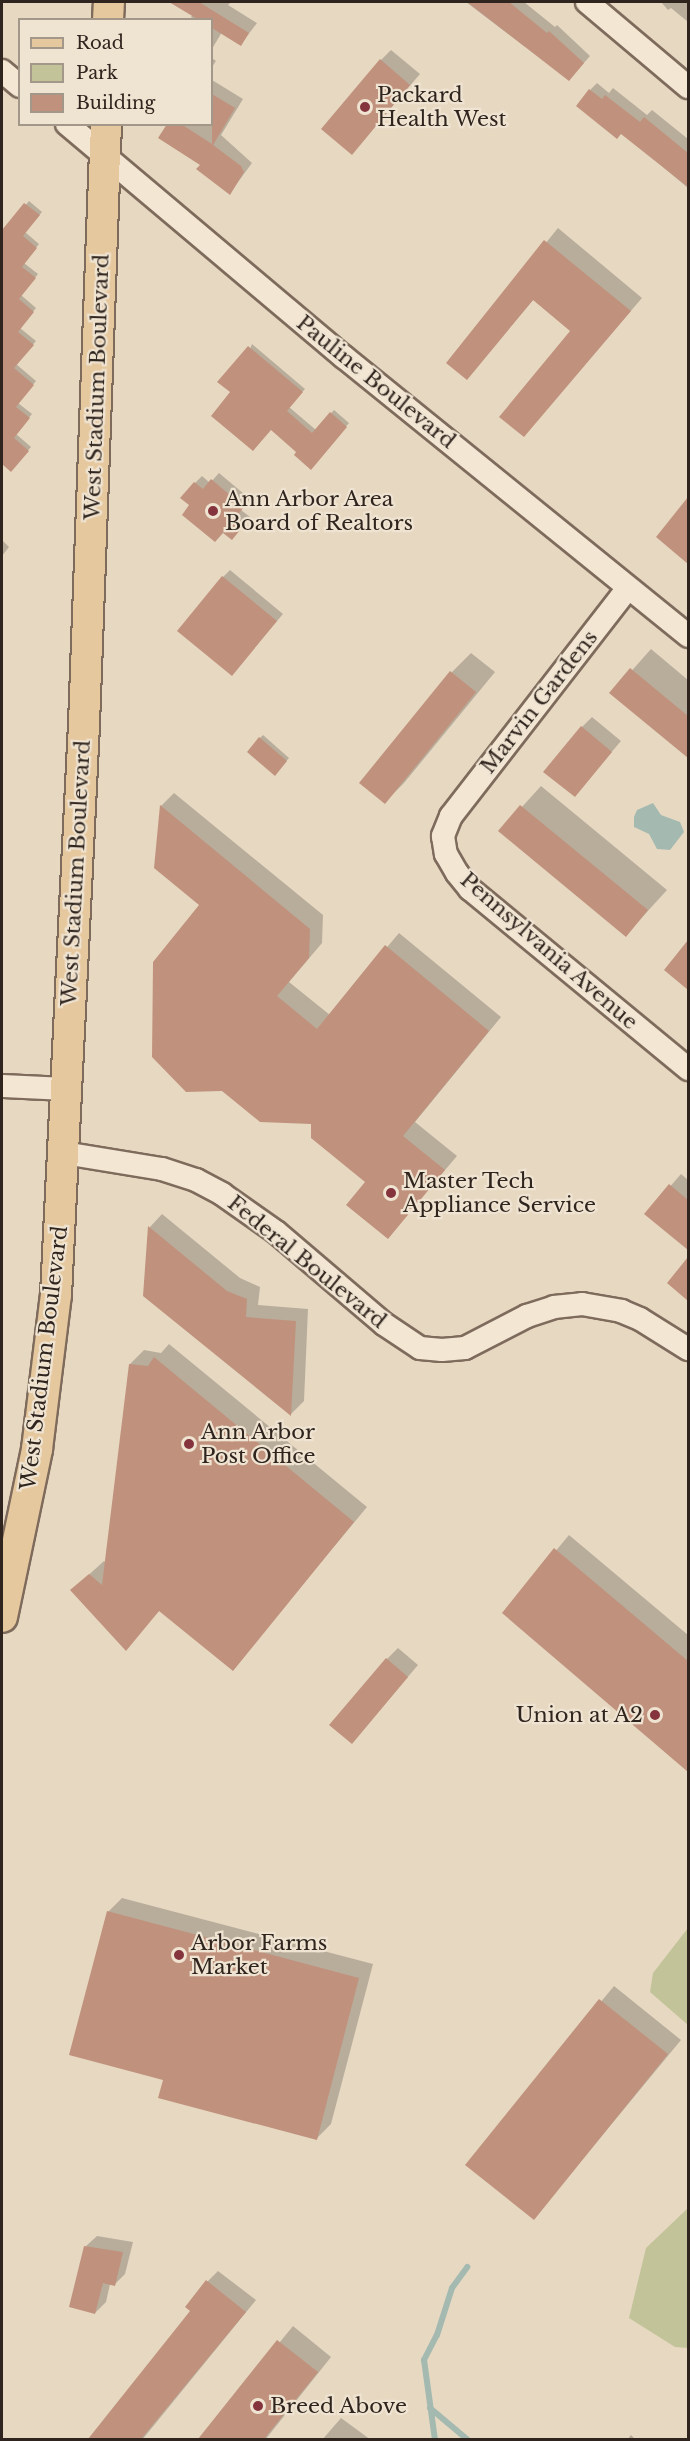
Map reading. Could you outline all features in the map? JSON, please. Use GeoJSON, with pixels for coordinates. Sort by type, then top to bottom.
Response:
{"type":"FeatureCollection","features":[{"type":"Feature","properties":{"kind":"main road"},"geometry":{"type":"LineString","coordinates":[[108,18],[109,2]]}},
{"type":"Feature","properties":{"kind":"main road","name":"West Stadium Boulevard"},"geometry":{"type":"LineString","coordinates":[[2,1617],[37,1449],[56,1295],[84,724],[106,126]]}},
{"type":"Feature","properties":{"kind":"street"},"geometry":{"type":"LineString","coordinates":[[587,2],[688,87]]}},
{"type":"Feature","properties":{"kind":"street"},"geometry":{"type":"LineString","coordinates":[[2,71],[18,84]]}},
{"type":"Feature","properties":{"kind":"street","name":"Pauline Boulevard"},"geometry":{"type":"LineString","coordinates":[[69,126],[319,335],[688,636]]}},
{"type":"Feature","properties":{"kind":"street","name":"Marvin Gardens"},"geometry":{"type":"LineString","coordinates":[[451,816],[628,588]]}},
{"type":"Feature","properties":{"kind":"street","name":"Pennsylvania Avenue"},"geometry":{"type":"LineString","coordinates":[[451,816],[443,836],[446,854],[457,873],[470,888],[688,1069]]}},
{"type":"Feature","properties":{"kind":"street"},"geometry":{"type":"LineString","coordinates":[[2,1086],[65,1089]]}},
{"type":"Feature","properties":{"kind":"street","name":"Federal Boulevard"},"geometry":{"type":"LineString","coordinates":[[64,1153],[162,1169],[196,1180],[241,1205],[406,1341],[420,1348],[442,1350],[475,1344],[536,1313],[554,1307],[582,1304],[621,1311],[640,1318],[688,1349]]}},
{"type":"Feature","properties":{"kind":"green space"},"geometry":{"type":"Polygon","coordinates":[[[688,1928],[688,2025],[650,1992],[653,1973],[688,1928]]]}},
{"type":"Feature","properties":{"kind":"green space"},"geometry":{"type":"Polygon","coordinates":[[[688,2208],[688,2348],[675,2347],[629,2318],[646,2248],[688,2208]]]}},
{"type":"Feature","properties":{"kind":"shaded area"},"geometry":{"type":"Polygon","coordinates":[[[653,803],[661,815],[680,822],[684,832],[670,850],[657,849],[649,834],[634,827],[637,810],[653,803]]]}},
{"type":"Feature","properties":{"kind":"building"},"geometry":{"type":"Polygon","coordinates":[[[169,2],[199,2],[249,33],[241,46],[213,29],[213,18],[196,18],[169,2]]]}},
{"type":"Feature","properties":{"kind":"building"},"geometry":{"type":"Polygon","coordinates":[[[467,2],[509,2],[547,33],[549,31],[584,63],[569,81],[467,2]]]}},
{"type":"Feature","properties":{"kind":"building","name":"Packard Health West"},"geometry":{"type":"Polygon","coordinates":[[[380,59],[410,85],[352,155],[321,129],[380,59]]]}},
{"type":"Feature","properties":{"kind":"building"},"geometry":{"type":"Polygon","coordinates":[[[589,89],[602,99],[605,95],[640,122],[644,117],[688,153],[688,187],[621,134],[617,139],[576,106],[589,89]]]}},
{"type":"Feature","properties":{"kind":"building"},"geometry":{"type":"Polygon","coordinates":[[[213,95],[235,108],[213,145],[241,166],[244,172],[230,195],[196,169],[200,165],[158,138],[166,126],[184,126],[212,144],[213,95]]]}},
{"type":"Feature","properties":{"kind":"building"},"geometry":{"type":"Polygon","coordinates":[[[24,203],[40,215],[23,236],[37,248],[22,267],[36,278],[19,299],[34,312],[18,332],[34,345],[14,368],[34,385],[16,407],[30,418],[14,438],[29,451],[11,472],[2,464],[2,230],[24,203]]]}},
{"type":"Feature","properties":{"kind":"building"},"geometry":{"type":"Polygon","coordinates":[[[544,240],[631,311],[524,437],[499,417],[570,331],[533,300],[467,380],[446,363],[544,240]]]}},
{"type":"Feature","properties":{"kind":"building"},"geometry":{"type":"Polygon","coordinates":[[[248,346],[303,392],[287,411],[312,433],[330,412],[347,427],[311,470],[294,455],[296,452],[271,430],[253,451],[211,416],[230,392],[217,382],[248,346]]]}},
{"type":"Feature","properties":{"kind":"building","name":"Ann Arbor Area Board of Realtors"},"geometry":{"type":"Polygon","coordinates":[[[211,479],[244,507],[235,518],[244,525],[232,540],[223,533],[215,542],[182,515],[189,505],[180,498],[194,482],[203,489],[211,479]]]}},
{"type":"Feature","properties":{"kind":"building"},"geometry":{"type":"Polygon","coordinates":[[[688,497],[688,564],[656,537],[688,497]]]}},
{"type":"Feature","properties":{"kind":"building"},"geometry":{"type":"Polygon","coordinates":[[[222,576],[277,621],[232,676],[177,631],[222,576]]]}},
{"type":"Feature","properties":{"kind":"building"},"geometry":{"type":"Polygon","coordinates":[[[630,668],[688,716],[688,758],[609,693],[630,668]]]}},
{"type":"Feature","properties":{"kind":"building"},"geometry":{"type":"Polygon","coordinates":[[[450,671],[476,692],[385,804],[359,783],[450,671]]]}},
{"type":"Feature","properties":{"kind":"building"},"geometry":{"type":"Polygon","coordinates":[[[581,726],[612,752],[575,797],[543,772],[581,726]]]}},
{"type":"Feature","properties":{"kind":"building"},"geometry":{"type":"Polygon","coordinates":[[[259,737],[287,761],[275,776],[247,752],[259,737]]]}},
{"type":"Feature","properties":{"kind":"building"},"geometry":{"type":"Polygon","coordinates":[[[160,805],[310,929],[309,958],[277,996],[317,1029],[385,945],[489,1031],[403,1136],[445,1170],[388,1239],[346,1205],[365,1182],[311,1138],[311,1124],[260,1122],[222,1091],[186,1092],[152,1057],[153,962],[199,905],[154,868],[160,805]]]}},
{"type":"Feature","properties":{"kind":"building"},"geometry":{"type":"Polygon","coordinates":[[[520,805],[648,910],[626,937],[498,831],[520,805]]]}},
{"type":"Feature","properties":{"kind":"building"},"geometry":{"type":"Polygon","coordinates":[[[688,940],[688,990],[664,970],[688,940]]]}},
{"type":"Feature","properties":{"kind":"building"},"geometry":{"type":"Polygon","coordinates":[[[669,1184],[688,1200],[688,1250],[644,1214],[669,1184]]]}},
{"type":"Feature","properties":{"kind":"building"},"geometry":{"type":"Polygon","coordinates":[[[148,1226],[227,1291],[247,1299],[246,1317],[296,1321],[291,1416],[143,1296],[148,1226]]]}},
{"type":"Feature","properties":{"kind":"building"},"geometry":{"type":"Polygon","coordinates":[[[688,1257],[688,1301],[667,1283],[688,1257]]]}},
{"type":"Feature","properties":{"kind":"building","name":"Ann Arbor Post Office"},"geometry":{"type":"Polygon","coordinates":[[[154,1357],[354,1522],[233,1671],[159,1611],[126,1651],[70,1590],[89,1574],[102,1585],[129,1364],[148,1366],[154,1357]]]}},
{"type":"Feature","properties":{"kind":"building","name":"Union at A2"},"geometry":{"type":"Polygon","coordinates":[[[554,1548],[688,1661],[688,1772],[502,1613],[554,1548]]]}},
{"type":"Feature","properties":{"kind":"building"},"geometry":{"type":"Polygon","coordinates":[[[386,1658],[408,1677],[352,1744],[329,1725],[386,1658]]]}},
{"type":"Feature","properties":{"kind":"building"},"geometry":{"type":"Polygon","coordinates":[[[107,1911],[359,1978],[317,2140],[158,2098],[163,2080],[69,2055],[107,1911]]]}},
{"type":"Feature","properties":{"kind":"building"},"geometry":{"type":"Polygon","coordinates":[[[599,1999],[668,2054],[534,2220],[465,2165],[599,1999]]]}},
{"type":"Feature","properties":{"kind":"building"},"geometry":{"type":"Polygon","coordinates":[[[84,2246],[123,2252],[115,2286],[103,2283],[95,2314],[69,2307],[84,2246]]]}},
{"type":"Feature","properties":{"kind":"building"},"geometry":{"type":"Polygon","coordinates":[[[206,2280],[246,2312],[141,2439],[88,2439],[190,2311],[185,2307],[206,2280]]]}},
{"type":"Feature","properties":{"kind":"building","name":"Breed Above"},"geometry":{"type":"Polygon","coordinates":[[[277,2340],[318,2372],[264,2439],[198,2439],[277,2340]]]}},
{"type":"Feature","properties":{"kind":"waterway"},"geometry":{"type":"LineString","coordinates":[[435,2440],[424,2360],[437,2335],[452,2288],[467,2267]]}},
{"type":"Feature","properties":{"kind":"waterway"},"geometry":{"type":"LineString","coordinates":[[430,2408],[468,2440]]}},
{"type":"Feature","properties":{"kind":"place","name":"Packard Health West"},"geometry":{"type":"Point","coordinates":[365,107]}},
{"type":"Feature","properties":{"kind":"place","name":"Ann Arbor Area Board of Realtors"},"geometry":{"type":"Point","coordinates":[213,511]}},
{"type":"Feature","properties":{"kind":"place","name":"Master Tech Appliance Service"},"geometry":{"type":"Point","coordinates":[391,1193]}},
{"type":"Feature","properties":{"kind":"place","name":"Ann Arbor Post Office"},"geometry":{"type":"Point","coordinates":[189,1444]}},
{"type":"Feature","properties":{"kind":"place","name":"Union at A2"},"geometry":{"type":"Point","coordinates":[655,1715]}},
{"type":"Feature","properties":{"kind":"place","name":"Arbor Farms Market"},"geometry":{"type":"Point","coordinates":[179,1955]}},
{"type":"Feature","properties":{"kind":"place","name":"Breed Above"},"geometry":{"type":"Point","coordinates":[258,2406]}}]}
